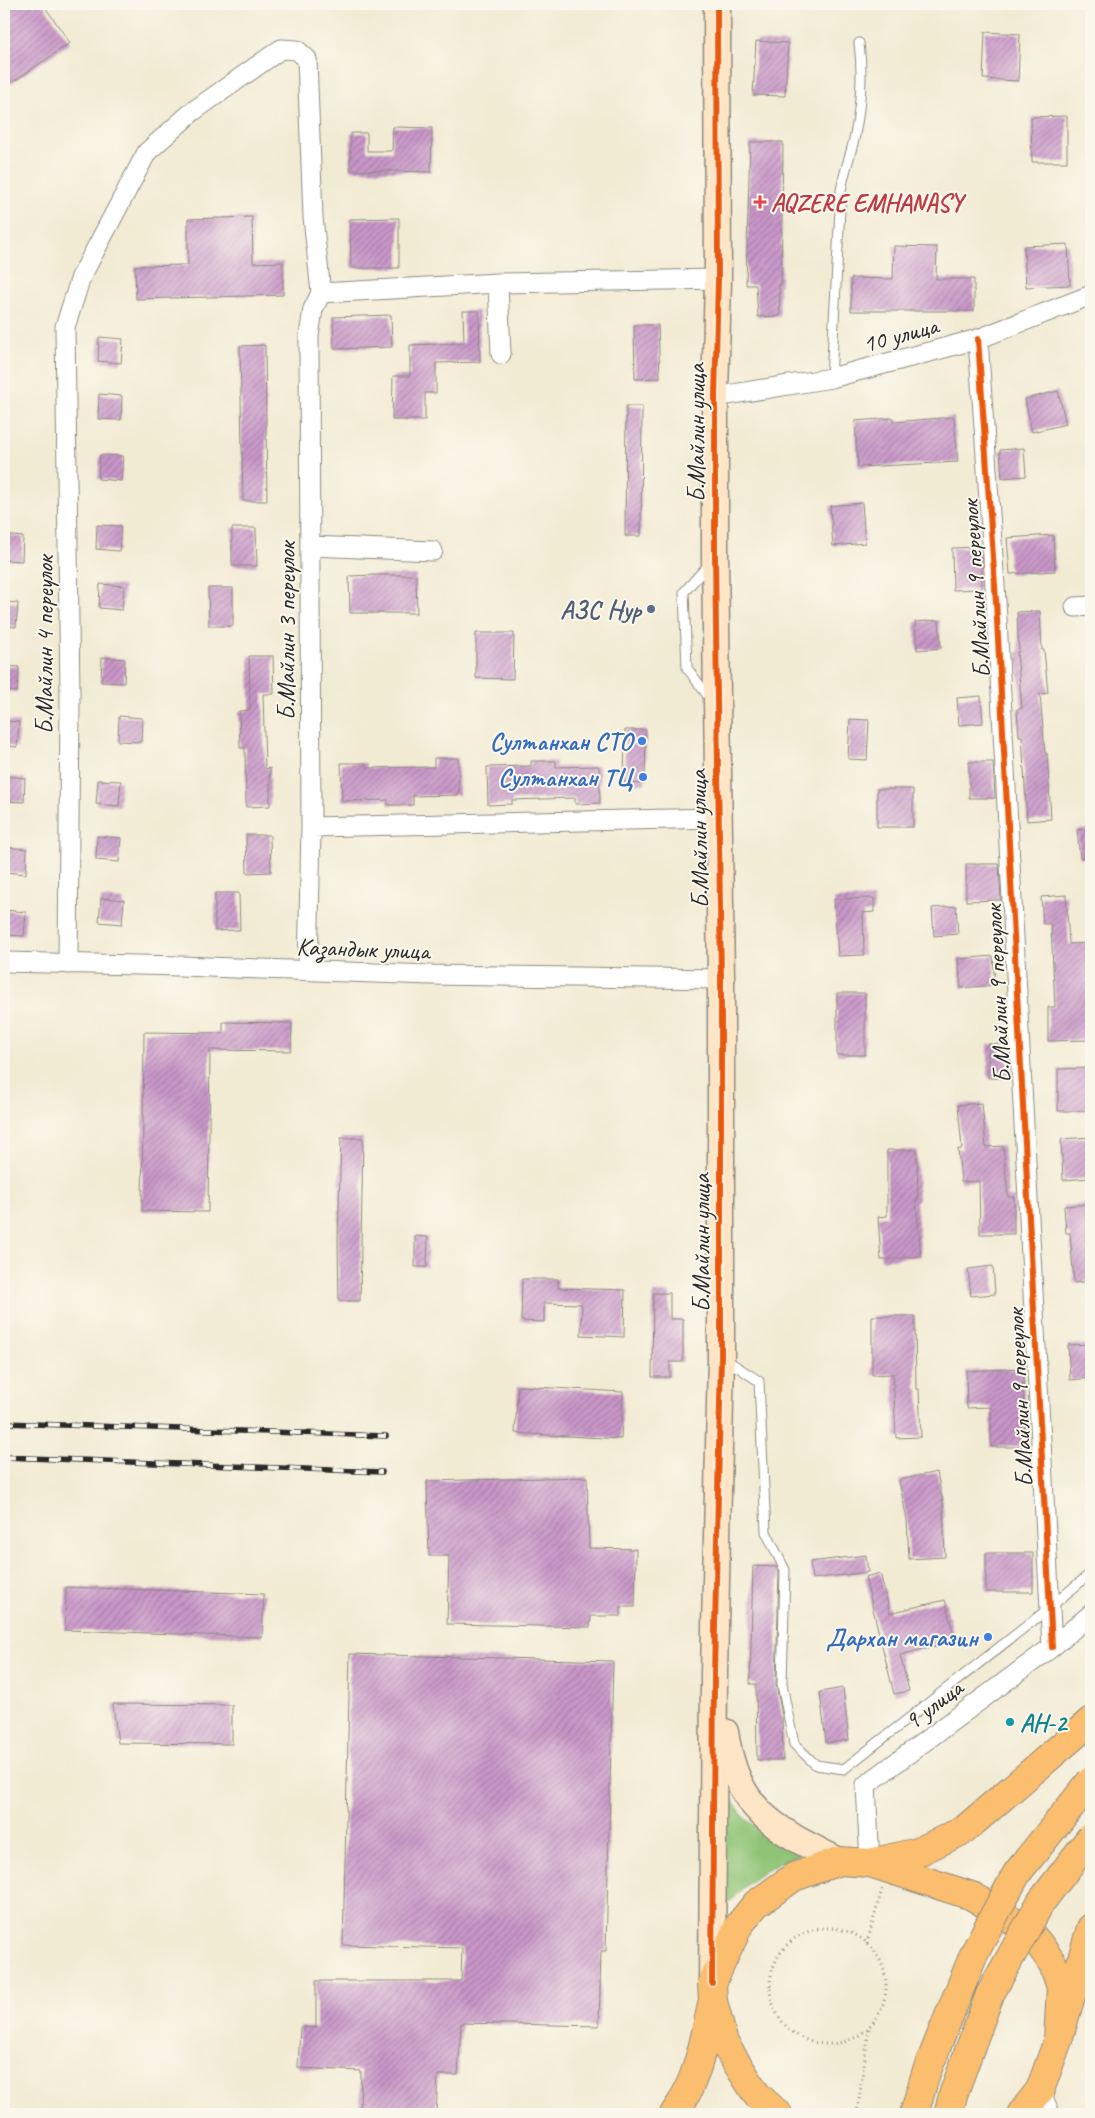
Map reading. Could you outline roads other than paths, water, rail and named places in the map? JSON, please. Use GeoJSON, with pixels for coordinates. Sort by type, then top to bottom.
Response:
{"type":"FeatureCollection","features":[{"type":"Feature","properties":{"kind":"main road"},"geometry":{"type":"LineString","coordinates":[[879,1866],[918,1852],[964,1830],[1091,1720]]}},
{"type":"Feature","properties":{"kind":"main road"},"geometry":{"type":"LineString","coordinates":[[914,2114],[926,2073],[966,1972],[997,1910],[1017,1873],[1091,1782]]}},
{"type":"Feature","properties":{"kind":"main road"},"geometry":{"type":"LineString","coordinates":[[948,2114],[954,2092],[990,1994],[1041,1902],[1091,1837]]}},
{"type":"Feature","properties":{"kind":"main road"},"geometry":{"type":"LineString","coordinates":[[674,2114],[682,2103],[694,2074],[712,1992],[739,1925],[756,1904],[794,1877],[839,1861],[879,1866],[972,1896],[1024,1927],[1039,1944],[1053,1964],[1061,1987],[1058,2040],[1045,2102],[1021,2114]]}},
{"type":"Feature","properties":{"kind":"main road"},"geometry":{"type":"LineString","coordinates":[[1058,2040],[1082,1993],[1091,1928]]}},
{"type":"Feature","properties":{"kind":"main road"},"geometry":{"type":"LineString","coordinates":[[712,1992],[724,2043],[757,2095],[778,2114]]}},
{"type":"Feature","properties":{"kind":"street","name":"Б.Майлин улица"},"geometry":{"type":"LineString","coordinates":[[714,1673],[721,1356],[721,979],[715,558],[715,397],[718,279],[717,4]]}},
{"type":"Feature","properties":{"kind":"street","name":"Б.Майлин 4 переулок"},"geometry":{"type":"LineString","coordinates":[[68,964],[70,695],[65,327],[82,277],[147,152],[192,112],[281,49],[298,50],[307,59],[314,217],[321,293]]}},
{"type":"Feature","properties":{"kind":"street"},"geometry":{"type":"LineString","coordinates":[[321,293],[498,283],[718,279]]}},
{"type":"Feature","properties":{"kind":"street"},"geometry":{"type":"LineString","coordinates":[[498,283],[501,354]]}},
{"type":"Feature","properties":{"kind":"street","name":"Б.Майлин 3 переулок"},"geometry":{"type":"LineString","coordinates":[[308,972],[311,827],[309,336],[313,309],[321,293]]}},
{"type":"Feature","properties":{"kind":"street","name":"10 улица"},"geometry":{"type":"LineString","coordinates":[[715,397],[831,378],[978,339],[1091,295]]}},
{"type":"Feature","properties":{"kind":"street","name":"Б.Майлин 9 переулок"},"geometry":{"type":"LineString","coordinates":[[978,339],[996,601],[1052,1647]]}},
{"type":"Feature","properties":{"kind":"street"},"geometry":{"type":"LineString","coordinates":[[311,546],[433,551]]}},
{"type":"Feature","properties":{"kind":"street"},"geometry":{"type":"LineString","coordinates":[[311,827],[718,818]]}},
{"type":"Feature","properties":{"kind":"street","name":"Казандык улица"},"geometry":{"type":"LineString","coordinates":[[4,962],[308,972],[721,979]]}},
{"type":"Feature","properties":{"kind":"street","name":"9 улица"},"geometry":{"type":"LineString","coordinates":[[879,1866],[866,1785],[1052,1647],[1091,1614]]}},
{"type":"Feature","properties":{"kind":"street"},"geometry":{"type":"LineString","coordinates":[[714,1673],[732,1768],[748,1800],[760,1814],[793,1838],[839,1861]]}},
{"type":"Feature","properties":{"kind":"street"},"geometry":{"type":"LineString","coordinates":[[712,1992],[714,1673]]}},
{"type":"Feature","properties":{"kind":"lane"},"geometry":{"type":"LineString","coordinates":[[831,378],[841,191],[846,164],[855,136],[862,72],[859,43]]}},
{"type":"Feature","properties":{"kind":"lane"},"geometry":{"type":"LineString","coordinates":[[721,1356],[760,1381],[766,1532],[785,1570],[782,1685],[794,1744],[816,1765],[844,1769],[1091,1573]]}},
{"type":"Feature","properties":{"kind":"railway"},"geometry":{"type":"LineString","coordinates":[[4,1423],[386,1436]]}},
{"type":"Feature","properties":{"kind":"railway"},"geometry":{"type":"LineString","coordinates":[[4,1457],[382,1472]]}},
{"type":"Feature","properties":{"kind":"place","name":"AQZERE EMHANASY"},"geometry":{"type":"Point","coordinates":[760,202]}},
{"type":"Feature","properties":{"kind":"place","name":"АЗС Нур"},"geometry":{"type":"Point","coordinates":[651,609]}},
{"type":"Feature","properties":{"kind":"place","name":"Султанхан СТО"},"geometry":{"type":"Point","coordinates":[642,741]}},
{"type":"Feature","properties":{"kind":"place","name":"Султанхан ТЦ"},"geometry":{"type":"Point","coordinates":[643,777]}},
{"type":"Feature","properties":{"kind":"place","name":"Дархан магазин"},"geometry":{"type":"Point","coordinates":[988,1637]}},
{"type":"Feature","properties":{"kind":"place","name":"АН-2"},"geometry":{"type":"Point","coordinates":[1010,1722]}}]}
